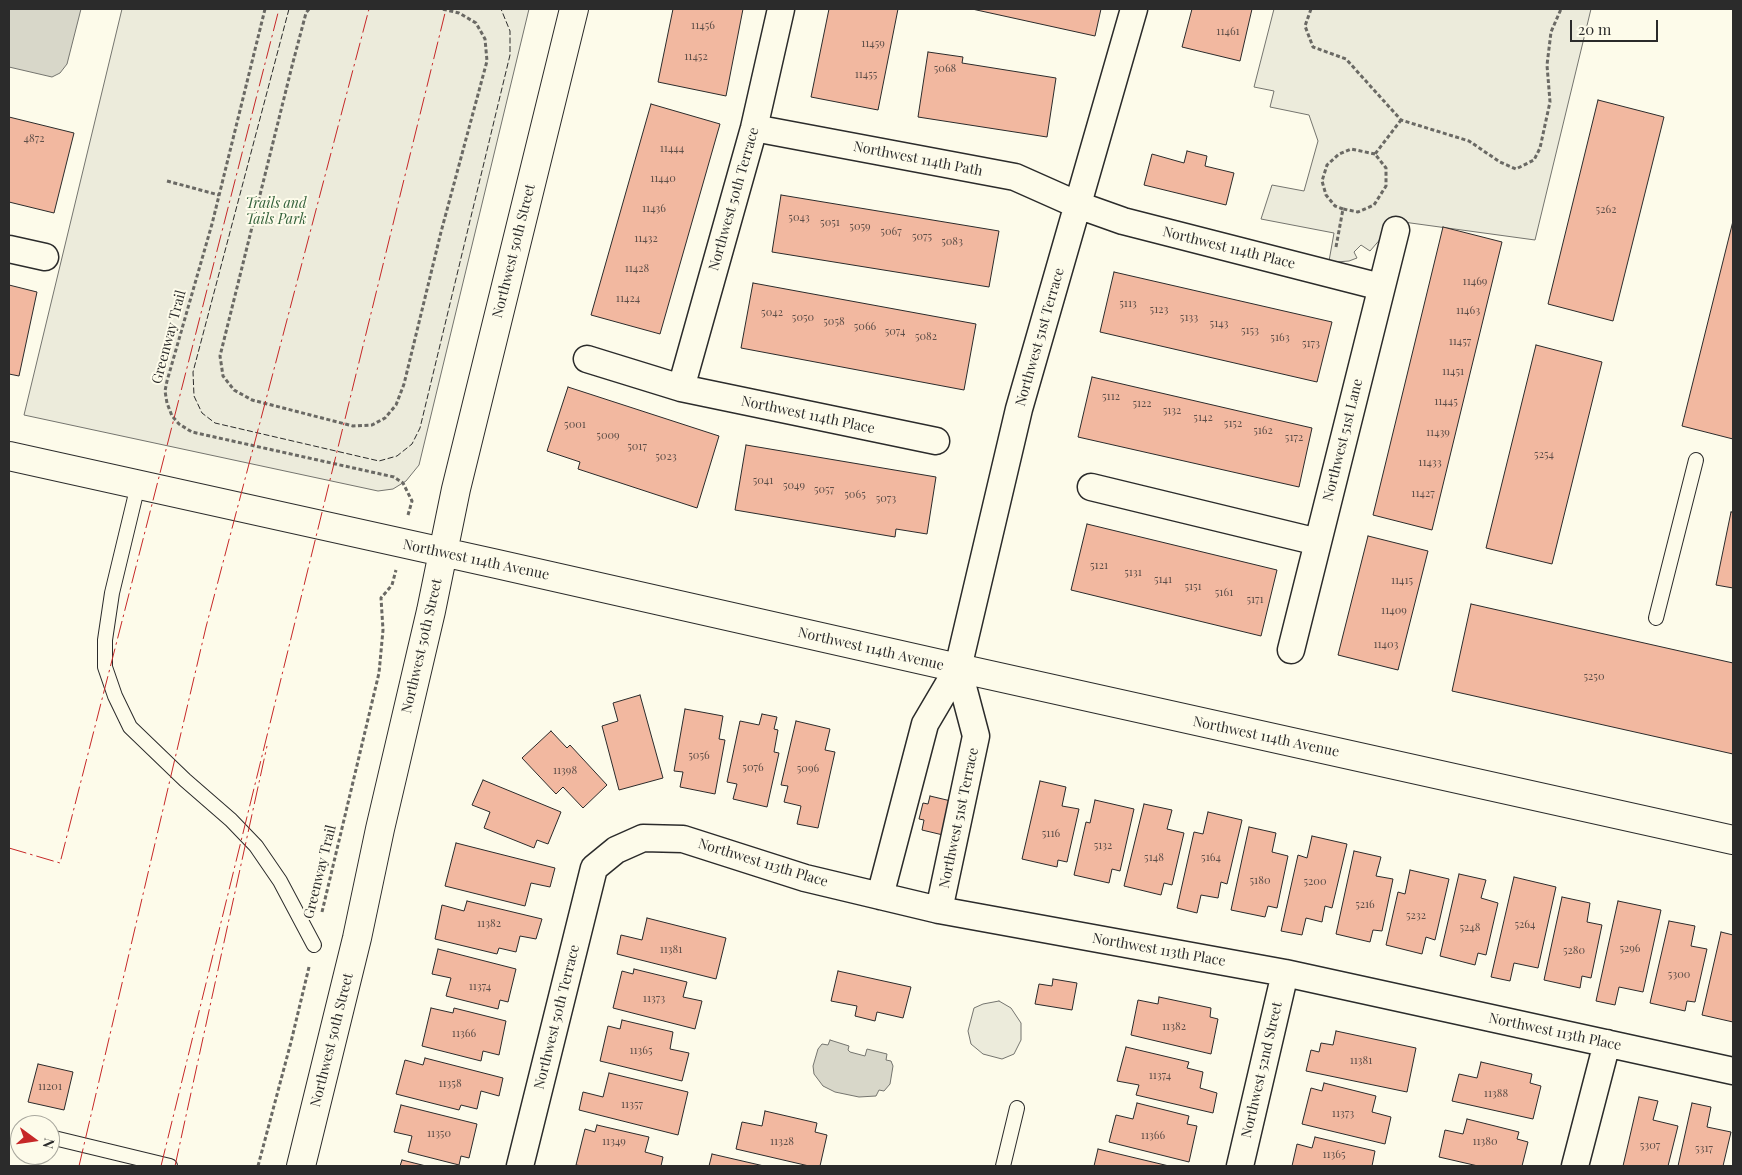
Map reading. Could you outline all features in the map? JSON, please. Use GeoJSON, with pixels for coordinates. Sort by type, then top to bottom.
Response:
{"type":"FeatureCollection","features":[{"type":"Feature","properties":{"kind":"street","name":"Northwest 50th Street"},"geometry":{"type":"LineString","coordinates":[[301,1166],[357,938],[380,829],[429,621],[458,480],[574,9]]}},
{"type":"Feature","properties":{"kind":"street","name":"Northwest 50th Terrace"},"geometry":{"type":"LineString","coordinates":[[681,388],[754,128],[781,9]]}},
{"type":"Feature","properties":{"kind":"street","name":"Northwest 51st Terrace"},"geometry":{"type":"LineString","coordinates":[[880,896],[925,724],[958,668],[1019,409],[1134,9]]}},
{"type":"Feature","properties":{"kind":"street","name":"Northwest 114th Path"},"geometry":{"type":"LineString","coordinates":[[754,128],[1014,177],[1078,205]]}},
{"type":"Feature","properties":{"kind":"street","name":"Northwest 114th Place"},"geometry":{"type":"LineString","coordinates":[[1078,205],[1123,221],[1381,287]]}},
{"type":"Feature","properties":{"kind":"street","name":"Northwest 51st Lane"},"geometry":{"type":"LineString","coordinates":[[1291,650],[1396,230]]}},
{"type":"Feature","properties":{"kind":"street"},"geometry":{"type":"LineString","coordinates":[[9,249],[45,257]]}},
{"type":"Feature","properties":{"kind":"street","name":"Northwest 114th Place"},"geometry":{"type":"LineString","coordinates":[[586,359],[681,388],[936,441]]}},
{"type":"Feature","properties":{"kind":"street","name":"Northwest 114th Avenue"},"geometry":{"type":"LineString","coordinates":[[9,456],[1733,840]]}},
{"type":"Feature","properties":{"kind":"street"},"geometry":{"type":"LineString","coordinates":[[1091,487],[1318,542]]}},
{"type":"Feature","properties":{"kind":"street","name":"Northwest 51st Terrace"},"geometry":{"type":"LineString","coordinates":[[939,910],[976,736],[958,668]]}},
{"type":"Feature","properties":{"kind":"street","name":"Northwest 113th Place"},"geometry":{"type":"LineString","coordinates":[[594,868],[616,850],[643,838],[684,839],[805,878],[939,910],[1285,973],[1733,1071]]}},
{"type":"Feature","properties":{"kind":"street","name":"Northwest 50th Terrace"},"geometry":{"type":"LineString","coordinates":[[520,1166],[594,868]]}},
{"type":"Feature","properties":{"kind":"street","name":"Northwest 52nd Street"},"geometry":{"type":"LineString","coordinates":[[1240,1166],[1285,973]]}},
{"type":"Feature","properties":{"kind":"street"},"geometry":{"type":"LineString","coordinates":[[1576,1166],[1607,1043]]}},
{"type":"Feature","properties":{"kind":"lane"},"geometry":{"type":"LineString","coordinates":[[1656,618],[1696,460]]}},
{"type":"Feature","properties":{"kind":"lane"},"geometry":{"type":"LineString","coordinates":[[138,485],[112,593],[105,640],[105,667],[114,696],[130,727],[184,780],[231,820],[256,846],[280,881],[314,945]]}},
{"type":"Feature","properties":{"kind":"lane"},"geometry":{"type":"LineString","coordinates":[[1004,1166],[1018,1108]]}},
{"type":"Feature","properties":{"kind":"lane"},"geometry":{"type":"LineString","coordinates":[[60,1139],[170,1166]]}},
{"type":"Feature","properties":{"kind":"path","name":"Greenway Trail"},"geometry":{"type":"LineString","coordinates":[[265,9],[219,195],[166,385],[167,403],[172,416],[185,428],[199,434],[394,477],[403,483],[412,501]]}},
{"type":"Feature","properties":{"kind":"path"},"geometry":{"type":"LineString","coordinates":[[309,9],[306,13],[292,66],[220,356],[223,376],[234,390],[252,400],[353,426],[372,425],[385,418],[396,406],[404,384],[441,232],[487,61],[485,39],[476,24],[459,13],[442,9]]}},
{"type":"Feature","properties":{"kind":"path"},"geometry":{"type":"LineString","coordinates":[[1311,9],[1305,26],[1313,47],[1346,59],[1401,120],[1469,141],[1500,162],[1516,169],[1534,160],[1540,148],[1550,102],[1547,65],[1551,32],[1562,9]]}},
{"type":"Feature","properties":{"kind":"path"},"geometry":{"type":"LineString","coordinates":[[1376,154],[1401,120]]}},
{"type":"Feature","properties":{"kind":"path"},"geometry":{"type":"LineString","coordinates":[[1351,149],[1376,154],[1386,168],[1386,186],[1374,205],[1358,212],[1343,209],[1335,206],[1326,194],[1322,181],[1327,165],[1339,154],[1351,149]]}},
{"type":"Feature","properties":{"kind":"path"},"geometry":{"type":"LineString","coordinates":[[167,181],[219,195]]}},
{"type":"Feature","properties":{"kind":"path"},"geometry":{"type":"LineString","coordinates":[[1330,274],[1343,209]]}},
{"type":"Feature","properties":{"kind":"path","name":"Greenway Trail"},"geometry":{"type":"LineString","coordinates":[[258,1166],[291,1042],[379,673],[383,630],[381,598],[392,585]]}},
{"type":"Feature","properties":{"kind":"green space","name":"Trails and Tails Park"},"geometry":{"type":"Polygon","coordinates":[[[122,9],[529,9],[419,465],[406,481],[393,489],[378,491],[24,415],[122,9]]]}},
{"type":"Feature","properties":{"kind":"green space"},"geometry":{"type":"Polygon","coordinates":[[[1274,9],[1591,9],[1535,240],[1396,221],[1370,251],[1361,245],[1354,252],[1357,258],[1336,262],[1329,261],[1334,233],[1261,219],[1272,185],[1304,191],[1318,141],[1309,115],[1270,107],[1274,91],[1254,87],[1274,9]]]}},
{"type":"Feature","properties":{"kind":"green space"},"geometry":{"type":"Polygon","coordinates":[[[999,1001],[1011,1008],[1021,1023],[1021,1040],[1014,1054],[1002,1059],[983,1054],[971,1044],[968,1031],[974,1008],[999,1001]]]}},
{"type":"Feature","properties":{"kind":"shaded area"},"geometry":{"type":"Polygon","coordinates":[[[9,9],[81,9],[67,64],[60,73],[52,77],[9,67],[9,9]]]}},
{"type":"Feature","properties":{"kind":"shaded area"},"geometry":{"type":"Polygon","coordinates":[[[830,1040],[849,1046],[848,1050],[850,1052],[865,1056],[867,1049],[887,1054],[886,1060],[891,1061],[893,1066],[890,1084],[884,1091],[879,1090],[876,1096],[859,1097],[835,1092],[823,1086],[814,1074],[813,1066],[818,1049],[822,1044],[828,1045],[830,1040]]]}},
{"type":"Feature","properties":{"kind":"building"},"geometry":{"type":"Polygon","coordinates":[[[673,9],[743,9],[726,96],[658,82],[673,9]]]}},
{"type":"Feature","properties":{"kind":"building"},"geometry":{"type":"Polygon","coordinates":[[[829,9],[898,9],[878,110],[811,97],[829,9]]]}},
{"type":"Feature","properties":{"kind":"building"},"geometry":{"type":"Polygon","coordinates":[[[972,9],[1101,9],[1095,36],[972,9]]]}},
{"type":"Feature","properties":{"kind":"building"},"geometry":{"type":"Polygon","coordinates":[[[1192,9],[1252,9],[1240,61],[1182,47],[1192,9]]]}},
{"type":"Feature","properties":{"kind":"building"},"geometry":{"type":"Polygon","coordinates":[[[928,52],[963,57],[962,63],[1056,78],[1047,137],[918,117],[928,52]]]}},
{"type":"Feature","properties":{"kind":"building"},"geometry":{"type":"Polygon","coordinates":[[[1598,100],[1664,117],[1613,321],[1548,304],[1598,100]]]}},
{"type":"Feature","properties":{"kind":"building"},"geometry":{"type":"Polygon","coordinates":[[[651,104],[720,124],[660,334],[591,315],[651,104]]]}},
{"type":"Feature","properties":{"kind":"building"},"geometry":{"type":"Polygon","coordinates":[[[9,117],[74,133],[54,213],[9,202],[9,117]]]}},
{"type":"Feature","properties":{"kind":"building"},"geometry":{"type":"Polygon","coordinates":[[[1187,151],[1207,156],[1205,166],[1234,173],[1226,205],[1144,185],[1152,154],[1184,163],[1187,151]]]}},
{"type":"Feature","properties":{"kind":"building"},"geometry":{"type":"Polygon","coordinates":[[[781,195],[999,231],[989,287],[772,252],[781,195]]]}},
{"type":"Feature","properties":{"kind":"building"},"geometry":{"type":"Polygon","coordinates":[[[1733,221],[1733,439],[1682,426],[1733,221]]]}},
{"type":"Feature","properties":{"kind":"building"},"geometry":{"type":"Polygon","coordinates":[[[1443,227],[1502,242],[1432,530],[1373,515],[1443,227]]]}},
{"type":"Feature","properties":{"kind":"building"},"geometry":{"type":"Polygon","coordinates":[[[1114,272],[1332,322],[1317,382],[1100,332],[1114,272]]]}},
{"type":"Feature","properties":{"kind":"building"},"geometry":{"type":"Polygon","coordinates":[[[753,283],[976,324],[964,390],[741,348],[753,283]]]}},
{"type":"Feature","properties":{"kind":"building"},"geometry":{"type":"Polygon","coordinates":[[[9,285],[37,292],[19,376],[9,374],[9,285]]]}},
{"type":"Feature","properties":{"kind":"building"},"geometry":{"type":"Polygon","coordinates":[[[1536,345],[1602,362],[1552,564],[1486,548],[1536,345]]]}},
{"type":"Feature","properties":{"kind":"building"},"geometry":{"type":"Polygon","coordinates":[[[1092,377],[1312,428],[1299,487],[1078,437],[1092,377]]]}},
{"type":"Feature","properties":{"kind":"building"},"geometry":{"type":"Polygon","coordinates":[[[568,387],[719,436],[697,508],[578,469],[580,462],[547,451],[568,387]]]}},
{"type":"Feature","properties":{"kind":"building"},"geometry":{"type":"Polygon","coordinates":[[[746,445],[936,477],[927,534],[896,529],[895,537],[735,510],[746,445]]]}},
{"type":"Feature","properties":{"kind":"building"},"geometry":{"type":"Polygon","coordinates":[[[1731,512],[1733,512],[1733,588],[1716,585],[1731,512]]]}},
{"type":"Feature","properties":{"kind":"building"},"geometry":{"type":"Polygon","coordinates":[[[1087,524],[1277,570],[1261,636],[1071,590],[1087,524]]]}},
{"type":"Feature","properties":{"kind":"building"},"geometry":{"type":"Polygon","coordinates":[[[1368,536],[1428,551],[1398,670],[1338,655],[1368,536]]]}},
{"type":"Feature","properties":{"kind":"building"},"geometry":{"type":"Polygon","coordinates":[[[1471,604],[1733,663],[1733,754],[1452,691],[1471,604]]]}},
{"type":"Feature","properties":{"kind":"building"},"geometry":{"type":"Polygon","coordinates":[[[640,695],[663,778],[619,790],[602,726],[618,721],[613,703],[640,695]]]}},
{"type":"Feature","properties":{"kind":"building"},"geometry":{"type":"Polygon","coordinates":[[[685,709],[723,716],[719,739],[725,740],[715,794],[680,787],[683,772],[674,771],[685,709]]]}},
{"type":"Feature","properties":{"kind":"building"},"geometry":{"type":"Polygon","coordinates":[[[762,714],[777,717],[774,729],[778,730],[774,752],[779,753],[767,807],[733,799],[737,784],[727,782],[740,721],[759,725],[762,714]]]}},
{"type":"Feature","properties":{"kind":"building"},"geometry":{"type":"Polygon","coordinates":[[[796,721],[830,729],[825,750],[835,752],[818,828],[797,824],[801,806],[784,802],[788,786],[781,785],[796,721]]]}},
{"type":"Feature","properties":{"kind":"building"},"geometry":{"type":"Polygon","coordinates":[[[551,731],[567,748],[570,745],[607,785],[583,808],[563,787],[556,794],[522,758],[551,731]]]}},
{"type":"Feature","properties":{"kind":"building"},"geometry":{"type":"Polygon","coordinates":[[[483,780],[561,812],[548,844],[537,840],[534,848],[484,828],[490,812],[472,805],[483,780]]]}},
{"type":"Feature","properties":{"kind":"building"},"geometry":{"type":"Polygon","coordinates":[[[1040,781],[1066,787],[1062,806],[1079,809],[1067,862],[1058,860],[1057,867],[1022,859],[1040,781]]]}},
{"type":"Feature","properties":{"kind":"building"},"geometry":{"type":"Polygon","coordinates":[[[930,796],[951,801],[943,835],[922,830],[924,820],[919,819],[923,803],[928,804],[930,796]]]}},
{"type":"Feature","properties":{"kind":"building"},"geometry":{"type":"Polygon","coordinates":[[[1095,800],[1134,809],[1120,871],[1112,869],[1109,883],[1074,875],[1086,822],[1090,823],[1095,800]]]}},
{"type":"Feature","properties":{"kind":"building"},"geometry":{"type":"Polygon","coordinates":[[[1144,804],[1172,810],[1167,829],[1184,833],[1172,885],[1164,883],[1161,895],[1124,886],[1144,804]]]}},
{"type":"Feature","properties":{"kind":"building"},"geometry":{"type":"Polygon","coordinates":[[[1208,812],[1242,820],[1227,884],[1221,882],[1218,898],[1201,895],[1197,913],[1177,908],[1194,832],[1203,834],[1208,812]]]}},
{"type":"Feature","properties":{"kind":"building"},"geometry":{"type":"Polygon","coordinates":[[[1249,827],[1276,833],[1272,852],[1288,856],[1277,908],[1268,906],[1265,917],[1231,910],[1249,827]]]}},
{"type":"Feature","properties":{"kind":"building"},"geometry":{"type":"Polygon","coordinates":[[[1312,836],[1347,844],[1332,908],[1325,906],[1322,922],[1306,918],[1302,935],[1281,931],[1298,855],[1307,858],[1312,836]]]}},
{"type":"Feature","properties":{"kind":"building"},"geometry":{"type":"Polygon","coordinates":[[[456,843],[555,868],[550,887],[531,883],[525,906],[445,886],[456,843]]]}},
{"type":"Feature","properties":{"kind":"building"},"geometry":{"type":"Polygon","coordinates":[[[1354,851],[1381,857],[1376,876],[1393,879],[1382,931],[1373,930],[1370,942],[1336,934],[1354,851]]]}},
{"type":"Feature","properties":{"kind":"building"},"geometry":{"type":"Polygon","coordinates":[[[1410,870],[1449,879],[1435,940],[1426,937],[1422,954],[1386,945],[1398,892],[1405,894],[1410,870]]]}},
{"type":"Feature","properties":{"kind":"building"},"geometry":{"type":"Polygon","coordinates":[[[1459,874],[1486,880],[1481,898],[1498,903],[1486,955],[1478,953],[1475,965],[1440,956],[1459,874]]]}},
{"type":"Feature","properties":{"kind":"building"},"geometry":{"type":"Polygon","coordinates":[[[1514,877],[1556,887],[1538,968],[1514,963],[1510,981],[1491,977],[1514,877]]]}},
{"type":"Feature","properties":{"kind":"building"},"geometry":{"type":"Polygon","coordinates":[[[1562,897],[1590,903],[1587,922],[1602,925],[1591,978],[1582,976],[1580,988],[1544,980],[1562,897]]]}},
{"type":"Feature","properties":{"kind":"building"},"geometry":{"type":"Polygon","coordinates":[[[467,901],[542,919],[536,939],[520,936],[516,952],[499,948],[497,954],[435,939],[442,905],[464,911],[467,901]]]}},
{"type":"Feature","properties":{"kind":"building"},"geometry":{"type":"Polygon","coordinates":[[[1618,901],[1661,910],[1643,992],[1619,987],[1615,1005],[1596,1001],[1618,901]]]}},
{"type":"Feature","properties":{"kind":"building"},"geometry":{"type":"Polygon","coordinates":[[[647,918],[726,938],[716,979],[617,954],[621,935],[642,940],[647,918]]]}},
{"type":"Feature","properties":{"kind":"building"},"geometry":{"type":"Polygon","coordinates":[[[1669,921],[1695,926],[1691,946],[1707,949],[1695,1002],[1687,1001],[1685,1011],[1650,1003],[1669,921]]]}},
{"type":"Feature","properties":{"kind":"building"},"geometry":{"type":"Polygon","coordinates":[[[1721,932],[1733,935],[1733,1022],[1702,1015],[1721,932]]]}},
{"type":"Feature","properties":{"kind":"building"},"geometry":{"type":"Polygon","coordinates":[[[438,949],[516,969],[508,1002],[500,1000],[498,1009],[446,996],[451,978],[432,974],[438,949]]]}},
{"type":"Feature","properties":{"kind":"building"},"geometry":{"type":"Polygon","coordinates":[[[634,969],[687,982],[683,997],[702,1001],[695,1029],[613,1008],[622,971],[633,974],[634,969]]]}},
{"type":"Feature","properties":{"kind":"building"},"geometry":{"type":"Polygon","coordinates":[[[838,971],[911,987],[903,1018],[877,1012],[875,1021],[855,1016],[857,1006],[831,1001],[838,971]]]}},
{"type":"Feature","properties":{"kind":"building"},"geometry":{"type":"Polygon","coordinates":[[[1053,979],[1077,983],[1072,1010],[1035,1004],[1039,984],[1052,986],[1053,979]]]}},
{"type":"Feature","properties":{"kind":"building"},"geometry":{"type":"Polygon","coordinates":[[[1159,997],[1211,1008],[1210,1017],[1218,1019],[1211,1054],[1131,1035],[1138,1000],[1158,1004],[1159,997]]]}},
{"type":"Feature","properties":{"kind":"building"},"geometry":{"type":"Polygon","coordinates":[[[431,1008],[453,1013],[454,1008],[506,1021],[499,1055],[483,1051],[481,1061],[422,1046],[431,1008]]]}},
{"type":"Feature","properties":{"kind":"building"},"geometry":{"type":"Polygon","coordinates":[[[622,1020],[673,1032],[670,1049],[689,1053],[682,1081],[600,1061],[608,1026],[620,1029],[622,1020]]]}},
{"type":"Feature","properties":{"kind":"building"},"geometry":{"type":"Polygon","coordinates":[[[1336,1031],[1416,1048],[1407,1092],[1306,1071],[1311,1050],[1319,1052],[1321,1043],[1333,1045],[1336,1031]]]}},
{"type":"Feature","properties":{"kind":"building"},"geometry":{"type":"Polygon","coordinates":[[[1126,1047],[1189,1062],[1187,1068],[1203,1072],[1200,1088],[1217,1093],[1213,1113],[1136,1095],[1139,1085],[1117,1081],[1126,1047]]]}},
{"type":"Feature","properties":{"kind":"building"},"geometry":{"type":"Polygon","coordinates":[[[425,1058],[503,1078],[499,1096],[481,1091],[477,1109],[461,1105],[459,1110],[396,1094],[405,1060],[423,1065],[425,1058]]]}},
{"type":"Feature","properties":{"kind":"building"},"geometry":{"type":"Polygon","coordinates":[[[1481,1062],[1532,1074],[1530,1083],[1541,1086],[1533,1119],[1452,1101],[1459,1074],[1477,1078],[1481,1062]]]}},
{"type":"Feature","properties":{"kind":"building"},"geometry":{"type":"Polygon","coordinates":[[[38,1064],[73,1072],[64,1110],[28,1102],[38,1064]]]}},
{"type":"Feature","properties":{"kind":"building"},"geometry":{"type":"Polygon","coordinates":[[[609,1073],[688,1092],[678,1135],[579,1110],[583,1092],[603,1097],[609,1073]]]}},
{"type":"Feature","properties":{"kind":"building"},"geometry":{"type":"Polygon","coordinates":[[[1324,1083],[1376,1096],[1372,1112],[1391,1117],[1385,1144],[1302,1124],[1311,1088],[1322,1091],[1324,1083]]]}},
{"type":"Feature","properties":{"kind":"building"},"geometry":{"type":"Polygon","coordinates":[[[1639,1097],[1658,1101],[1653,1120],[1678,1126],[1668,1166],[1623,1166],[1639,1097]]]}},
{"type":"Feature","properties":{"kind":"building"},"geometry":{"type":"Polygon","coordinates":[[[1137,1103],[1189,1116],[1187,1124],[1197,1126],[1189,1162],[1109,1142],[1116,1115],[1133,1119],[1137,1103]]]}},
{"type":"Feature","properties":{"kind":"building"},"geometry":{"type":"Polygon","coordinates":[[[1692,1103],[1711,1107],[1707,1127],[1731,1132],[1723,1166],[1678,1166],[1692,1103]]]}},
{"type":"Feature","properties":{"kind":"building"},"geometry":{"type":"Polygon","coordinates":[[[401,1105],[477,1124],[469,1158],[461,1156],[459,1165],[408,1152],[412,1136],[394,1132],[401,1105]]]}},
{"type":"Feature","properties":{"kind":"building"},"geometry":{"type":"Polygon","coordinates":[[[765,1111],[817,1123],[815,1132],[827,1135],[820,1166],[809,1166],[736,1149],[742,1122],[762,1126],[765,1111]]]}},
{"type":"Feature","properties":{"kind":"building"},"geometry":{"type":"Polygon","coordinates":[[[1467,1119],[1519,1132],[1517,1139],[1528,1142],[1522,1166],[1478,1166],[1439,1157],[1445,1130],[1463,1134],[1467,1119]]]}},
{"type":"Feature","properties":{"kind":"building"},"geometry":{"type":"Polygon","coordinates":[[[597,1125],[649,1137],[645,1152],[663,1157],[661,1166],[576,1165],[585,1129],[595,1132],[597,1125]]]}},
{"type":"Feature","properties":{"kind":"building"},"geometry":{"type":"Polygon","coordinates":[[[1315,1137],[1375,1151],[1372,1166],[1292,1166],[1297,1144],[1312,1148],[1315,1137]]]}},
{"type":"Feature","properties":{"kind":"building"},"geometry":{"type":"Polygon","coordinates":[[[1098,1149],[1169,1166],[1094,1166],[1098,1149]]]}},
{"type":"Feature","properties":{"kind":"building"},"geometry":{"type":"Polygon","coordinates":[[[712,1154],[764,1166],[709,1166],[712,1154]]]}},
{"type":"Feature","properties":{"kind":"building"},"geometry":{"type":"Polygon","coordinates":[[[402,1160],[426,1166],[400,1166],[402,1160]]]}},
{"type":"Feature","properties":{"kind":"fence"},"geometry":{"type":"LineString","coordinates":[[289,9],[193,372],[194,396],[202,413],[215,423],[379,461],[397,456],[412,444],[420,428],[510,55],[510,31],[501,9]]}},
{"type":"Feature","properties":{"kind":"power"},"geometry":{"type":"LineString","coordinates":[[9,848],[60,863],[279,9]]}},
{"type":"Feature","properties":{"kind":"power"},"geometry":{"type":"LineString","coordinates":[[79,1166],[206,627],[369,9]]}},
{"type":"Feature","properties":{"kind":"power"},"geometry":{"type":"LineString","coordinates":[[161,1166],[446,9]]}},
{"type":"Feature","properties":{"kind":"power"},"geometry":{"type":"LineString","coordinates":[[175,1166],[267,746]]}}]}
